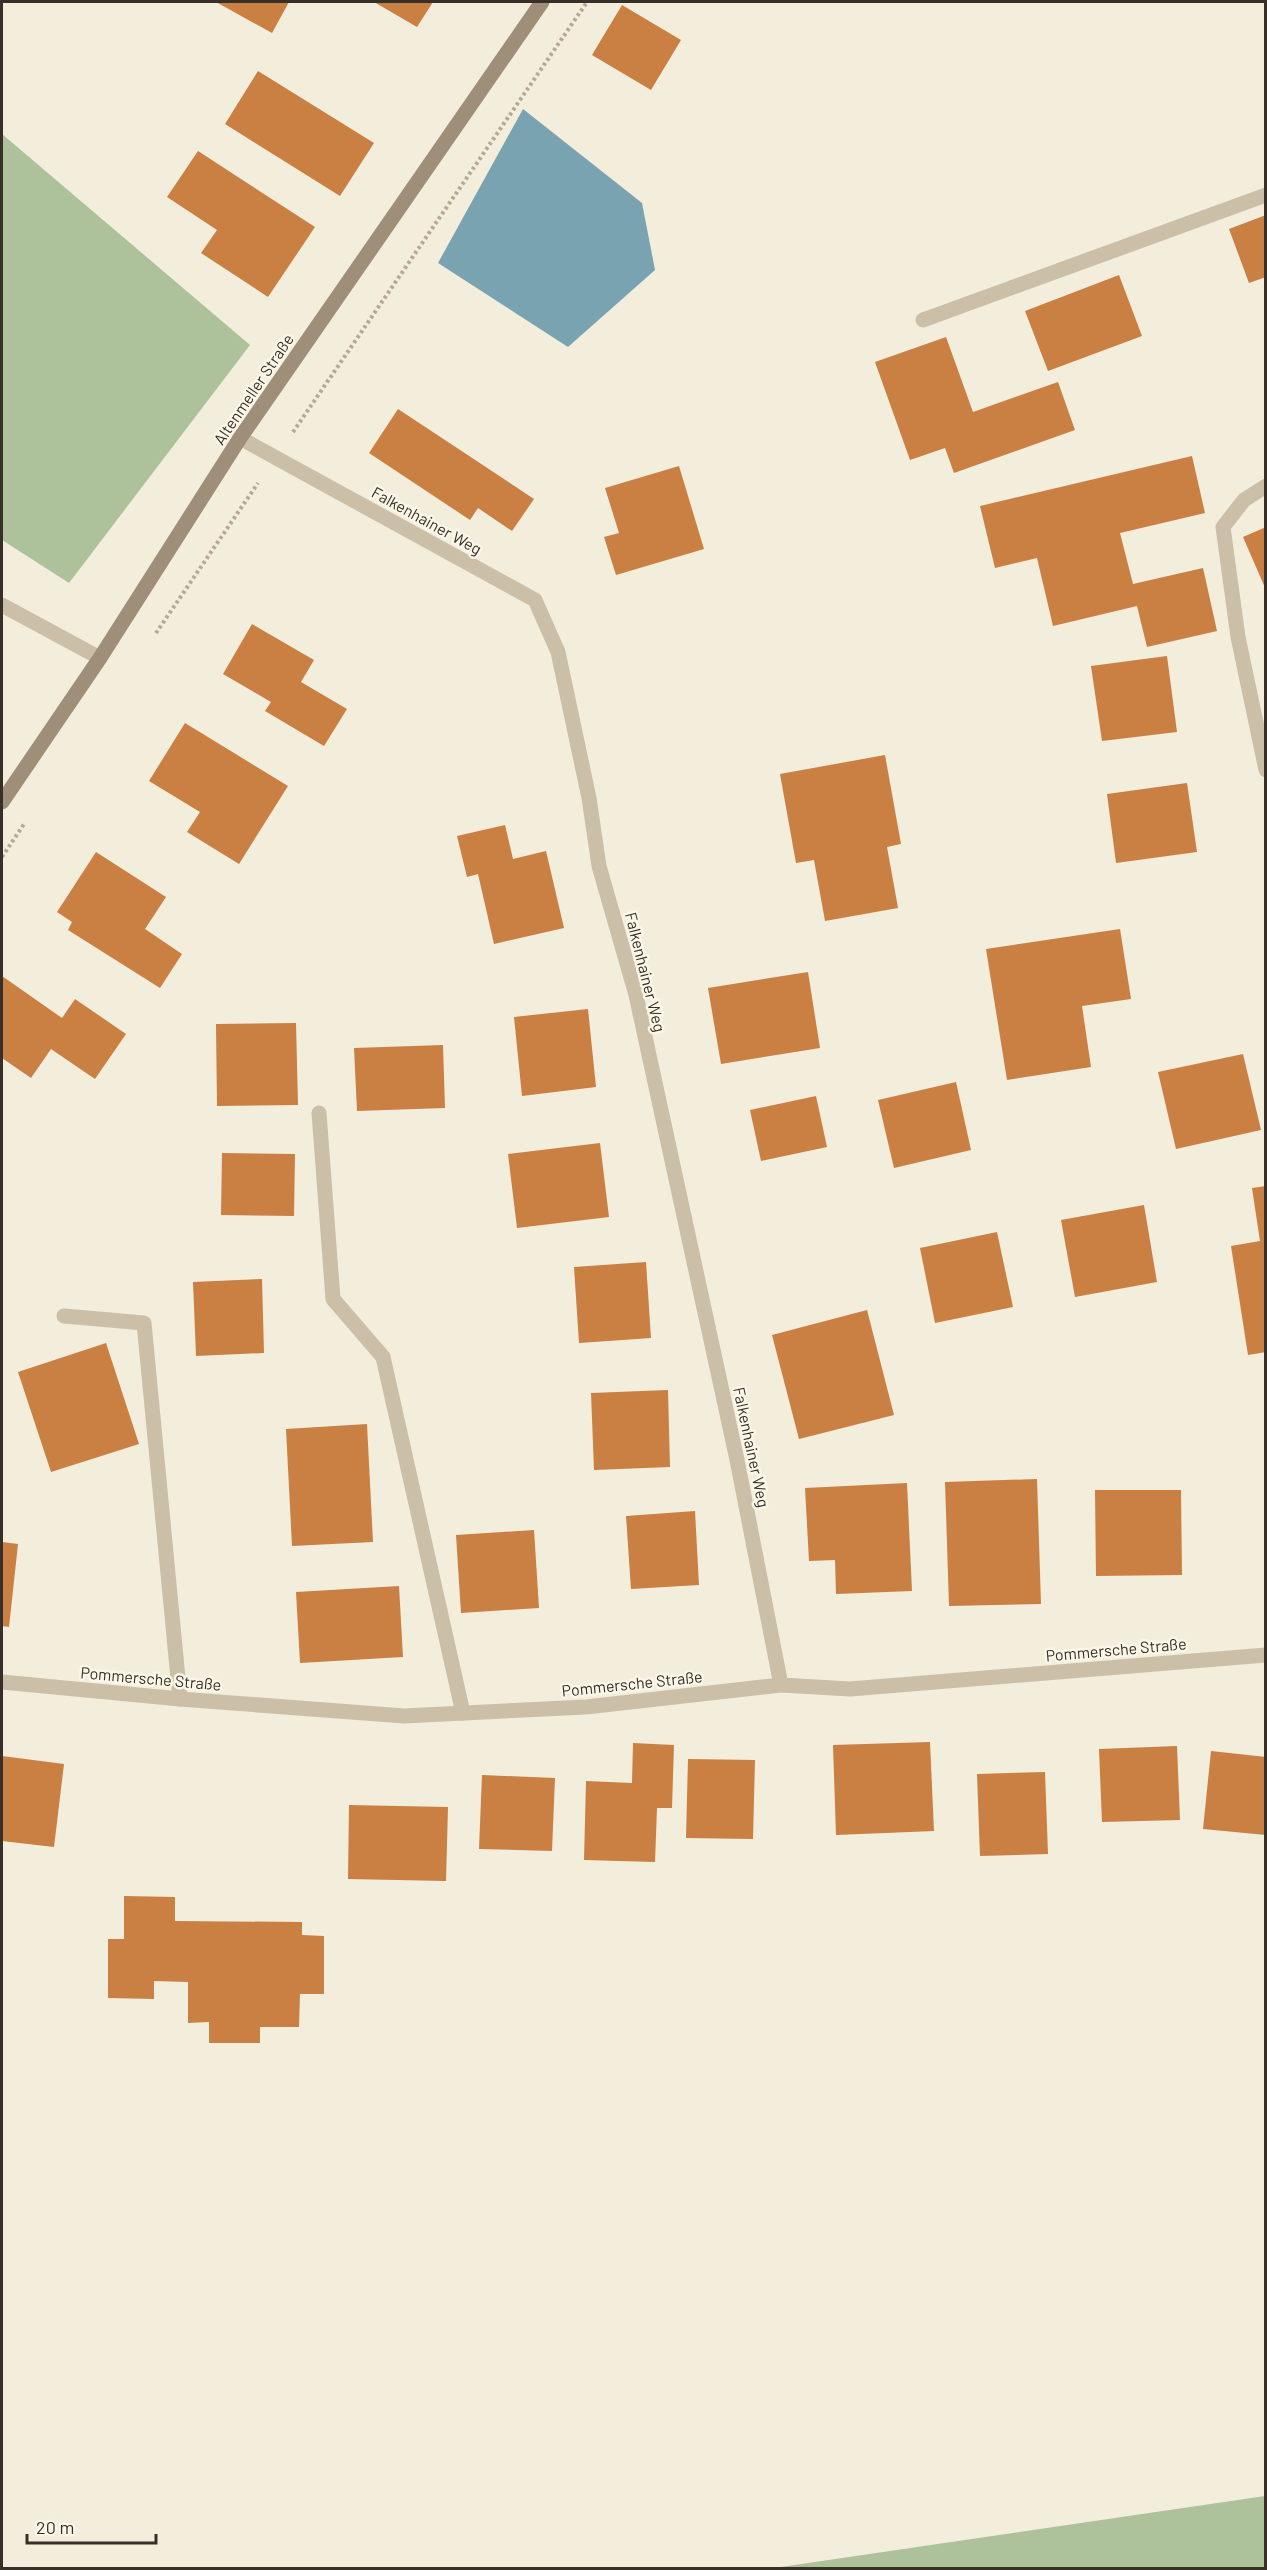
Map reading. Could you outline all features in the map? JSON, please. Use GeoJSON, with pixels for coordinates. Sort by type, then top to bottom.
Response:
{"type":"FeatureCollection","features":[{"type":"Feature","properties":{"kind":"street","name":"Altenmeller Straße"},"geometry":{"type":"LineString","coordinates":[[2,802],[100,658],[240,438],[542,2]]}},
{"type":"Feature","properties":{"kind":"street"},"geometry":{"type":"LineString","coordinates":[[923,320],[1266,195]]}},
{"type":"Feature","properties":{"kind":"street","name":"Falkenhainer Weg"},"geometry":{"type":"LineString","coordinates":[[240,438],[536,600],[558,652],[590,798],[599,866],[636,995],[732,1437],[781,1685]]}},
{"type":"Feature","properties":{"kind":"street"},"geometry":{"type":"LineString","coordinates":[[1266,486],[1244,500],[1223,527],[1238,637],[1266,770]]}},
{"type":"Feature","properties":{"kind":"street"},"geometry":{"type":"LineString","coordinates":[[2,605],[100,658]]}},
{"type":"Feature","properties":{"kind":"street"},"geometry":{"type":"LineString","coordinates":[[319,1113],[333,1299],[383,1357],[463,1713]]}},
{"type":"Feature","properties":{"kind":"street"},"geometry":{"type":"LineString","coordinates":[[64,1316],[144,1323],[180,1699]]}},
{"type":"Feature","properties":{"kind":"street","name":"Pommersche Straße"},"geometry":{"type":"LineString","coordinates":[[2,1682],[180,1699],[404,1716],[586,1707],[781,1685],[850,1689],[1266,1655]]}},
{"type":"Feature","properties":{"kind":"path"},"geometry":{"type":"LineString","coordinates":[[151,640],[587,2]]}},
{"type":"Feature","properties":{"kind":"path"},"geometry":{"type":"LineString","coordinates":[[2,858],[29,818]]}},
{"type":"Feature","properties":{"kind":"green space"},"geometry":{"type":"Polygon","coordinates":[[[2,134],[250,345],[69,583],[2,540],[2,134]]]}},
{"type":"Feature","properties":{"kind":"green space"},"geometry":{"type":"Polygon","coordinates":[[[1265,2496],[1265,2568],[774,2568],[1265,2496]]]}},
{"type":"Feature","properties":{"kind":"water"},"geometry":{"type":"Polygon","coordinates":[[[523,109],[642,203],[655,270],[568,347],[438,263],[523,109]]]}},
{"type":"Feature","properties":{"kind":"building"},"geometry":{"type":"Polygon","coordinates":[[[216,2],[289,2],[272,33],[216,2]]]}},
{"type":"Feature","properties":{"kind":"building"},"geometry":{"type":"Polygon","coordinates":[[[374,2],[433,2],[417,27],[374,2]]]}},
{"type":"Feature","properties":{"kind":"building"},"geometry":{"type":"Polygon","coordinates":[[[622,5],[681,40],[651,90],[592,55],[622,5]]]}},
{"type":"Feature","properties":{"kind":"building"},"geometry":{"type":"Polygon","coordinates":[[[258,71],[374,143],[340,196],[225,124],[258,71]]]}},
{"type":"Feature","properties":{"kind":"building"},"geometry":{"type":"Polygon","coordinates":[[[198,151],[315,227],[268,297],[201,253],[217,230],[167,197],[198,151]]]}},
{"type":"Feature","properties":{"kind":"building"},"geometry":{"type":"Polygon","coordinates":[[[1266,215],[1266,277],[1249,283],[1229,229],[1266,215]]]}},
{"type":"Feature","properties":{"kind":"building"},"geometry":{"type":"Polygon","coordinates":[[[1119,275],[1142,336],[1048,371],[1025,311],[1119,275]]]}},
{"type":"Feature","properties":{"kind":"building"},"geometry":{"type":"Polygon","coordinates":[[[946,337],[973,412],[1058,382],[1075,430],[954,473],[945,448],[910,460],[875,362],[946,337]]]}},
{"type":"Feature","properties":{"kind":"building"},"geometry":{"type":"Polygon","coordinates":[[[398,409],[534,499],[512,531],[478,508],[470,520],[369,453],[398,409]]]}},
{"type":"Feature","properties":{"kind":"building"},"geometry":{"type":"Polygon","coordinates":[[[1192,456],[1205,513],[1120,533],[1133,584],[1203,568],[1217,631],[1147,647],[1137,606],[1053,626],[1037,558],[995,568],[980,506],[1192,456]]]}},
{"type":"Feature","properties":{"kind":"building"},"geometry":{"type":"Polygon","coordinates":[[[679,466],[704,549],[616,575],[604,537],[619,533],[605,488],[679,466]]]}},
{"type":"Feature","properties":{"kind":"building"},"geometry":{"type":"Polygon","coordinates":[[[1266,527],[1266,590],[1243,537],[1266,527]]]}},
{"type":"Feature","properties":{"kind":"building"},"geometry":{"type":"Polygon","coordinates":[[[252,624],[314,660],[301,682],[347,709],[324,746],[265,711],[271,702],[223,674],[252,624]]]}},
{"type":"Feature","properties":{"kind":"building"},"geometry":{"type":"Polygon","coordinates":[[[1167,656],[1177,732],[1102,741],[1091,666],[1167,656]]]}},
{"type":"Feature","properties":{"kind":"building"},"geometry":{"type":"Polygon","coordinates":[[[185,723],[288,786],[239,864],[187,832],[200,812],[149,781],[185,723]]]}},
{"type":"Feature","properties":{"kind":"building"},"geometry":{"type":"Polygon","coordinates":[[[885,755],[901,844],[887,847],[898,908],[825,921],[814,860],[796,863],[780,774],[885,755]]]}},
{"type":"Feature","properties":{"kind":"building"},"geometry":{"type":"Polygon","coordinates":[[[1187,783],[1197,852],[1116,863],[1107,794],[1187,783]]]}},
{"type":"Feature","properties":{"kind":"building"},"geometry":{"type":"Polygon","coordinates":[[[505,825],[513,859],[546,851],[564,928],[494,944],[478,874],[467,877],[457,836],[505,825]]]}},
{"type":"Feature","properties":{"kind":"building"},"geometry":{"type":"Polygon","coordinates":[[[96,852],[166,897],[145,929],[182,954],[160,988],[68,930],[72,922],[57,912],[96,852]]]}},
{"type":"Feature","properties":{"kind":"building"},"geometry":{"type":"Polygon","coordinates":[[[1120,929],[1131,999],[1082,1006],[1091,1067],[1007,1080],[986,949],[1120,929]]]}},
{"type":"Feature","properties":{"kind":"building"},"geometry":{"type":"Polygon","coordinates":[[[808,972],[820,1048],[721,1064],[708,988],[808,972]]]}},
{"type":"Feature","properties":{"kind":"building"},"geometry":{"type":"Polygon","coordinates":[[[2,976],[62,1018],[75,999],[126,1034],[95,1079],[51,1049],[31,1078],[2,1058],[2,976]]]}},
{"type":"Feature","properties":{"kind":"building"},"geometry":{"type":"Polygon","coordinates":[[[588,1009],[596,1087],[522,1096],[514,1017],[588,1009]]]}},
{"type":"Feature","properties":{"kind":"building"},"geometry":{"type":"Polygon","coordinates":[[[296,1023],[298,1105],[217,1106],[216,1024],[296,1023]]]}},
{"type":"Feature","properties":{"kind":"building"},"geometry":{"type":"Polygon","coordinates":[[[443,1045],[445,1108],[357,1111],[354,1048],[443,1045]]]}},
{"type":"Feature","properties":{"kind":"building"},"geometry":{"type":"Polygon","coordinates":[[[1243,1054],[1261,1130],[1176,1149],[1158,1072],[1243,1054]]]}},
{"type":"Feature","properties":{"kind":"building"},"geometry":{"type":"Polygon","coordinates":[[[956,1082],[971,1150],[894,1168],[878,1100],[956,1082]]]}},
{"type":"Feature","properties":{"kind":"building"},"geometry":{"type":"Polygon","coordinates":[[[816,1096],[827,1147],[761,1161],[750,1110],[816,1096]]]}},
{"type":"Feature","properties":{"kind":"building"},"geometry":{"type":"Polygon","coordinates":[[[600,1143],[609,1217],[517,1228],[508,1154],[600,1143]]]}},
{"type":"Feature","properties":{"kind":"building"},"geometry":{"type":"Polygon","coordinates":[[[222,1153],[295,1154],[294,1216],[221,1215],[222,1153]]]}},
{"type":"Feature","properties":{"kind":"building"},"geometry":{"type":"Polygon","coordinates":[[[1266,1186],[1266,1352],[1248,1355],[1231,1246],[1260,1241],[1252,1188],[1266,1186]]]}},
{"type":"Feature","properties":{"kind":"building"},"geometry":{"type":"Polygon","coordinates":[[[1144,1205],[1157,1282],[1075,1297],[1061,1220],[1144,1205]]]}},
{"type":"Feature","properties":{"kind":"building"},"geometry":{"type":"Polygon","coordinates":[[[997,1232],[1013,1307],[935,1323],[920,1248],[997,1232]]]}},
{"type":"Feature","properties":{"kind":"building"},"geometry":{"type":"Polygon","coordinates":[[[646,1262],[651,1338],[579,1343],[574,1267],[646,1262]]]}},
{"type":"Feature","properties":{"kind":"building"},"geometry":{"type":"Polygon","coordinates":[[[262,1279],[264,1353],[196,1356],[193,1282],[262,1279]]]}},
{"type":"Feature","properties":{"kind":"building"},"geometry":{"type":"Polygon","coordinates":[[[867,1310],[894,1415],[799,1439],[772,1335],[867,1310]]]}},
{"type":"Feature","properties":{"kind":"building"},"geometry":{"type":"Polygon","coordinates":[[[106,1343],[139,1444],[51,1472],[18,1372],[106,1343]]]}},
{"type":"Feature","properties":{"kind":"building"},"geometry":{"type":"Polygon","coordinates":[[[668,1390],[670,1467],[594,1470],[591,1393],[668,1390]]]}},
{"type":"Feature","properties":{"kind":"building"},"geometry":{"type":"Polygon","coordinates":[[[367,1424],[373,1542],[292,1546],[286,1429],[367,1424]]]}},
{"type":"Feature","properties":{"kind":"building"},"geometry":{"type":"Polygon","coordinates":[[[1037,1479],[1041,1604],[949,1606],[945,1482],[1037,1479]]]}},
{"type":"Feature","properties":{"kind":"building"},"geometry":{"type":"Polygon","coordinates":[[[907,1483],[912,1591],[836,1594],[835,1560],[809,1561],[805,1488],[907,1483]]]}},
{"type":"Feature","properties":{"kind":"building"},"geometry":{"type":"Polygon","coordinates":[[[1095,1490],[1181,1490],[1182,1575],[1096,1576],[1095,1490]]]}},
{"type":"Feature","properties":{"kind":"building"},"geometry":{"type":"Polygon","coordinates":[[[695,1511],[699,1585],[631,1589],[626,1516],[695,1511]]]}},
{"type":"Feature","properties":{"kind":"building"},"geometry":{"type":"Polygon","coordinates":[[[534,1530],[539,1608],[461,1613],[456,1535],[534,1530]]]}},
{"type":"Feature","properties":{"kind":"building"},"geometry":{"type":"Polygon","coordinates":[[[2,1542],[18,1544],[9,1627],[2,1626],[2,1542]]]}},
{"type":"Feature","properties":{"kind":"building"},"geometry":{"type":"Polygon","coordinates":[[[399,1586],[403,1657],[300,1663],[296,1592],[399,1586]]]}},
{"type":"Feature","properties":{"kind":"building"},"geometry":{"type":"Polygon","coordinates":[[[930,1742],[934,1831],[836,1835],[833,1745],[930,1742]]]}},
{"type":"Feature","properties":{"kind":"building"},"geometry":{"type":"Polygon","coordinates":[[[633,1743],[674,1745],[672,1808],[657,1808],[655,1862],[584,1860],[586,1781],[632,1783],[633,1743]]]}},
{"type":"Feature","properties":{"kind":"building"},"geometry":{"type":"Polygon","coordinates":[[[1177,1746],[1180,1820],[1102,1822],[1099,1749],[1177,1746]]]}},
{"type":"Feature","properties":{"kind":"building"},"geometry":{"type":"Polygon","coordinates":[[[1211,1751],[1266,1757],[1266,1835],[1203,1829],[1211,1751]]]}},
{"type":"Feature","properties":{"kind":"building"},"geometry":{"type":"Polygon","coordinates":[[[2,1756],[64,1764],[54,1847],[2,1841],[2,1756]]]}},
{"type":"Feature","properties":{"kind":"building"},"geometry":{"type":"Polygon","coordinates":[[[688,1759],[755,1760],[753,1839],[686,1838],[688,1759]]]}},
{"type":"Feature","properties":{"kind":"building"},"geometry":{"type":"Polygon","coordinates":[[[1045,1772],[1048,1854],[980,1856],[977,1774],[1045,1772]]]}},
{"type":"Feature","properties":{"kind":"building"},"geometry":{"type":"Polygon","coordinates":[[[482,1775],[555,1778],[552,1851],[479,1849],[482,1775]]]}},
{"type":"Feature","properties":{"kind":"building"},"geometry":{"type":"Polygon","coordinates":[[[349,1805],[448,1807],[446,1881],[348,1879],[349,1805]]]}},
{"type":"Feature","properties":{"kind":"building"},"geometry":{"type":"Polygon","coordinates":[[[124,1896],[175,1897],[175,1921],[302,1922],[302,1935],[324,1936],[324,1994],[300,1994],[299,2027],[260,2027],[260,2043],[209,2043],[209,2022],[188,2023],[188,1982],[154,1981],[154,1999],[108,1998],[108,1939],[124,1939],[124,1896]]]}}]}
